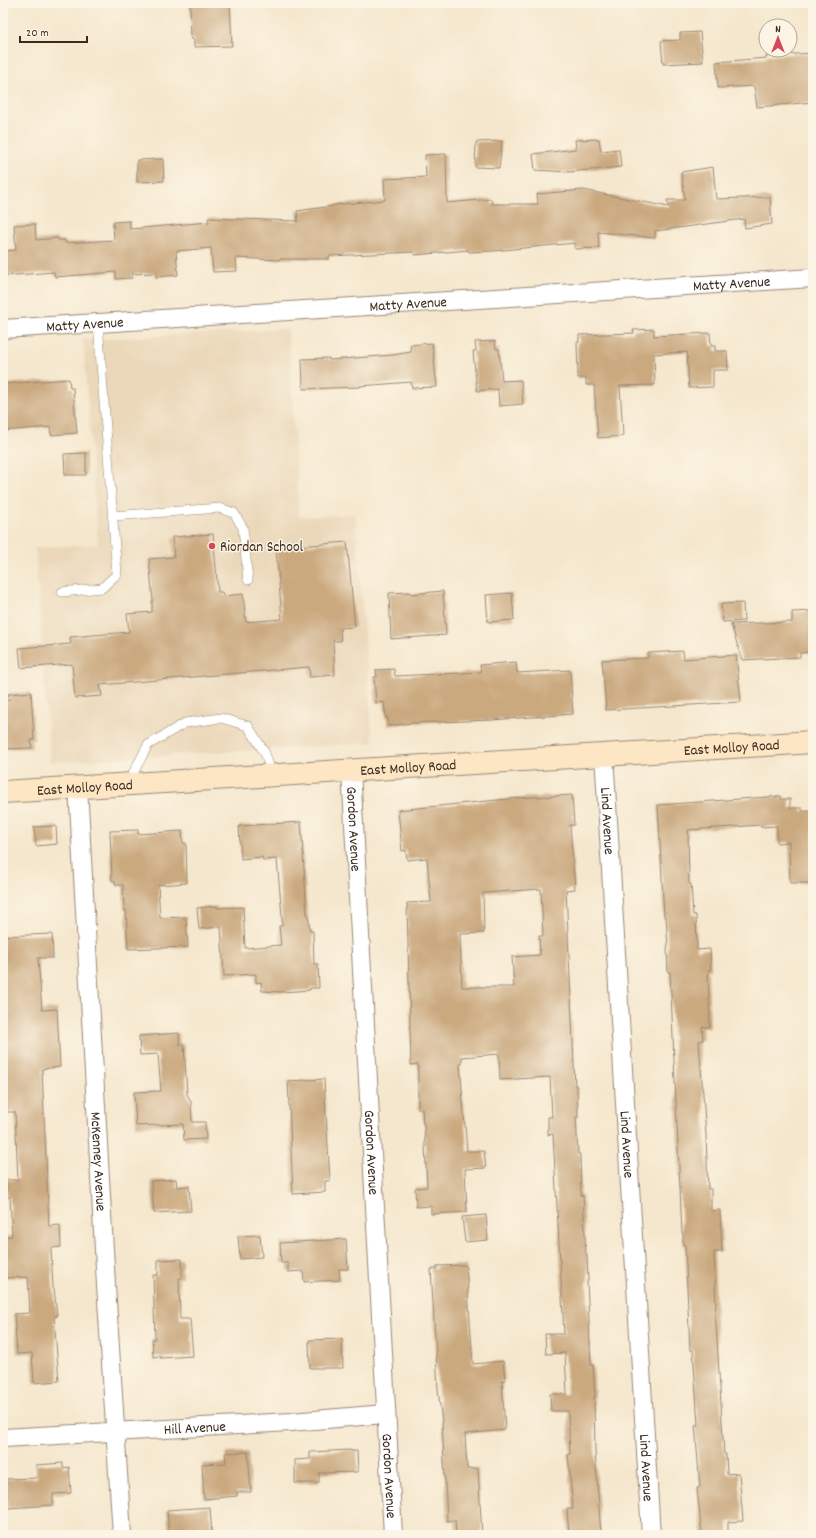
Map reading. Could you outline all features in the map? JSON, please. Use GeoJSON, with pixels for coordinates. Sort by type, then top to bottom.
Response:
{"type":"FeatureCollection","features":[{"type":"Feature","properties":{"kind":"street","name":"Matty Avenue"},"geometry":{"type":"LineString","coordinates":[[3,329],[813,278]]}},
{"type":"Feature","properties":{"kind":"street","name":"East Molloy Road"},"geometry":{"type":"LineString","coordinates":[[3,792],[813,742]]}},
{"type":"Feature","properties":{"kind":"street","name":"Lind Avenue"},"geometry":{"type":"LineString","coordinates":[[604,754],[651,1535]]}},
{"type":"Feature","properties":{"kind":"street","name":"Gordon Avenue"},"geometry":{"type":"LineString","coordinates":[[351,770],[385,1414],[393,1535]]}},
{"type":"Feature","properties":{"kind":"street","name":"McKenney Avenue"},"geometry":{"type":"LineString","coordinates":[[78,787],[106,1285],[122,1535]]}},
{"type":"Feature","properties":{"kind":"street","name":"Hill Avenue"},"geometry":{"type":"LineString","coordinates":[[3,1438],[290,1422],[385,1414]]}},
{"type":"Feature","properties":{"kind":"lane"},"geometry":{"type":"LineString","coordinates":[[62,592],[102,588],[116,574],[98,324]]}},
{"type":"Feature","properties":{"kind":"lane"},"geometry":{"type":"LineString","coordinates":[[112,516],[220,508],[234,514],[243,528],[248,580]]}},
{"type":"Feature","properties":{"kind":"lane"},"geometry":{"type":"LineString","coordinates":[[127,784],[148,745],[185,723],[222,718],[248,726],[265,753],[272,775]]}},
{"type":"Feature","properties":{"kind":"shaded area","name":"Riordan School"},"geometry":{"type":"Polygon","coordinates":[[[288,329],[299,517],[355,514],[373,743],[50,762],[35,548],[98,544],[83,340],[288,329]]]}},
{"type":"Feature","properties":{"kind":"building"},"geometry":{"type":"Polygon","coordinates":[[[230,3],[232,46],[194,47],[194,39],[191,39],[190,4],[230,3]]]}},
{"type":"Feature","properties":{"kind":"building"},"geometry":{"type":"Polygon","coordinates":[[[700,32],[703,62],[663,64],[661,41],[680,40],[680,33],[700,32]]]}},
{"type":"Feature","properties":{"kind":"building"},"geometry":{"type":"Polygon","coordinates":[[[813,53],[813,102],[757,107],[754,86],[718,88],[716,62],[767,58],[798,58],[798,54],[813,53]]]}},
{"type":"Feature","properties":{"kind":"building"},"geometry":{"type":"Polygon","coordinates":[[[599,139],[601,151],[619,149],[621,167],[569,172],[535,170],[533,154],[576,149],[575,140],[599,139]]]}},
{"type":"Feature","properties":{"kind":"building"},"geometry":{"type":"Polygon","coordinates":[[[502,141],[499,168],[475,167],[476,142],[502,141]]]}},
{"type":"Feature","properties":{"kind":"building"},"geometry":{"type":"Polygon","coordinates":[[[446,154],[447,203],[491,199],[492,204],[538,204],[537,194],[583,190],[669,207],[667,200],[685,200],[681,172],[713,167],[716,199],[770,197],[772,224],[745,228],[744,219],[655,231],[655,238],[598,232],[599,248],[575,249],[575,243],[493,251],[469,252],[468,250],[415,255],[414,252],[329,256],[329,259],[279,260],[236,258],[237,271],[213,272],[211,248],[176,251],[178,275],[156,277],[156,273],[132,274],[132,278],[116,279],[116,272],[55,277],[54,272],[3,276],[3,251],[16,250],[14,225],[35,224],[36,240],[58,238],[58,240],[65,240],[65,243],[114,240],[113,222],[130,221],[130,229],[209,222],[208,218],[298,221],[297,211],[333,205],[385,200],[384,179],[426,177],[425,155],[446,154]]]}},
{"type":"Feature","properties":{"kind":"building"},"geometry":{"type":"Polygon","coordinates":[[[163,159],[164,181],[137,182],[137,160],[163,159]]]}},
{"type":"Feature","properties":{"kind":"building"},"geometry":{"type":"Polygon","coordinates":[[[654,329],[654,336],[710,333],[711,346],[715,346],[715,351],[727,351],[728,370],[713,370],[713,387],[689,388],[687,352],[654,354],[655,385],[620,386],[623,436],[598,438],[594,385],[586,385],[586,378],[578,378],[577,342],[579,342],[579,335],[634,333],[633,330],[654,329]]]}},
{"type":"Feature","properties":{"kind":"building"},"geometry":{"type":"Polygon","coordinates":[[[495,341],[496,349],[499,349],[502,381],[521,380],[523,404],[499,406],[498,389],[477,391],[473,351],[476,351],[475,342],[495,341]]]}},
{"type":"Feature","properties":{"kind":"building"},"geometry":{"type":"Polygon","coordinates":[[[432,343],[437,387],[412,388],[411,382],[360,387],[303,389],[302,359],[329,358],[329,360],[393,355],[411,352],[410,345],[432,343]]]}},
{"type":"Feature","properties":{"kind":"building"},"geometry":{"type":"Polygon","coordinates":[[[69,379],[70,388],[73,388],[77,433],[51,435],[50,427],[3,431],[3,384],[69,379]]]}},
{"type":"Feature","properties":{"kind":"building"},"geometry":{"type":"Polygon","coordinates":[[[86,453],[86,475],[65,475],[64,454],[86,453]]]}},
{"type":"Feature","properties":{"kind":"building"},"geometry":{"type":"Polygon","coordinates":[[[213,534],[218,592],[222,592],[223,596],[243,594],[246,622],[282,619],[276,548],[347,542],[355,627],[340,628],[341,641],[333,641],[335,675],[310,677],[309,667],[100,685],[102,696],[75,698],[72,664],[21,668],[19,648],[71,644],[70,637],[129,632],[127,614],[152,612],[153,601],[149,559],[174,557],[172,537],[213,534]]]}},
{"type":"Feature","properties":{"kind":"building"},"geometry":{"type":"Polygon","coordinates":[[[443,591],[446,635],[391,639],[389,593],[410,592],[411,594],[443,591]]]}},
{"type":"Feature","properties":{"kind":"building"},"geometry":{"type":"Polygon","coordinates":[[[512,593],[514,620],[488,622],[486,595],[512,593]]]}},
{"type":"Feature","properties":{"kind":"building"},"geometry":{"type":"Polygon","coordinates":[[[743,603],[744,621],[723,622],[721,604],[743,603]]]}},
{"type":"Feature","properties":{"kind":"building"},"geometry":{"type":"Polygon","coordinates":[[[813,611],[813,652],[800,653],[800,657],[742,660],[731,624],[792,622],[792,612],[813,611]]]}},
{"type":"Feature","properties":{"kind":"building"},"geometry":{"type":"Polygon","coordinates":[[[683,651],[684,659],[736,655],[741,702],[606,710],[602,660],[648,658],[648,653],[683,651]]]}},
{"type":"Feature","properties":{"kind":"building"},"geometry":{"type":"Polygon","coordinates":[[[516,662],[517,673],[570,670],[573,714],[492,720],[411,723],[388,726],[388,718],[386,718],[384,702],[376,703],[374,677],[377,677],[376,670],[394,669],[395,676],[481,672],[480,665],[516,662]]]}},
{"type":"Feature","properties":{"kind":"building"},"geometry":{"type":"Polygon","coordinates":[[[31,692],[34,740],[31,740],[32,748],[6,749],[6,742],[3,742],[3,701],[9,700],[8,694],[31,692]]]}},
{"type":"Feature","properties":{"kind":"building"},"geometry":{"type":"Polygon","coordinates":[[[572,795],[574,825],[570,825],[575,889],[566,890],[575,1086],[577,1086],[578,1117],[576,1117],[578,1154],[580,1154],[581,1196],[583,1195],[587,1255],[591,1365],[593,1365],[595,1397],[595,1451],[601,1535],[569,1535],[567,1509],[573,1509],[568,1454],[570,1454],[568,1411],[551,1411],[550,1394],[567,1394],[565,1353],[546,1354],[545,1334],[564,1334],[553,1134],[548,1135],[548,1117],[552,1117],[550,1077],[500,1080],[499,1054],[462,1057],[462,1064],[460,1064],[467,1151],[484,1151],[486,1168],[465,1169],[467,1212],[431,1214],[431,1206],[416,1207],[415,1188],[427,1187],[424,1124],[422,1109],[418,1109],[418,1064],[411,1065],[407,903],[431,902],[427,858],[407,860],[406,850],[402,851],[398,810],[518,798],[572,795]],[[541,889],[483,893],[484,933],[460,934],[462,987],[514,987],[512,957],[540,955],[539,936],[543,936],[541,889]]]}},
{"type":"Feature","properties":{"kind":"building"},"geometry":{"type":"Polygon","coordinates":[[[781,796],[781,799],[790,799],[790,808],[802,808],[802,811],[813,811],[813,883],[790,883],[789,842],[777,843],[777,826],[761,827],[761,825],[688,830],[689,884],[691,884],[693,915],[696,915],[697,950],[710,949],[711,970],[708,970],[710,1027],[702,1027],[703,1040],[699,1041],[706,1135],[708,1189],[711,1189],[711,1211],[720,1210],[722,1252],[714,1252],[715,1308],[724,1454],[726,1454],[727,1474],[739,1473],[743,1521],[728,1522],[728,1535],[702,1535],[697,1488],[700,1487],[695,1425],[698,1425],[693,1350],[690,1350],[685,1245],[683,1245],[682,1233],[670,972],[668,972],[666,917],[664,917],[658,805],[781,796]]]}},
{"type":"Feature","properties":{"kind":"building"},"geometry":{"type":"Polygon","coordinates":[[[301,822],[307,914],[310,931],[313,931],[314,964],[318,964],[319,988],[283,992],[262,991],[261,982],[256,983],[256,974],[224,976],[221,927],[199,929],[197,908],[217,906],[217,908],[243,907],[245,948],[281,945],[279,926],[282,926],[282,916],[277,859],[263,860],[262,857],[241,859],[239,826],[301,822]]]}},
{"type":"Feature","properties":{"kind":"building"},"geometry":{"type":"Polygon","coordinates":[[[56,826],[57,844],[36,846],[34,827],[56,826]]]}},
{"type":"Feature","properties":{"kind":"building"},"geometry":{"type":"Polygon","coordinates":[[[138,830],[138,834],[182,831],[183,843],[186,843],[187,883],[158,885],[160,918],[186,917],[188,947],[128,949],[123,885],[116,885],[115,881],[112,881],[110,831],[138,830]]]}},
{"type":"Feature","properties":{"kind":"building"},"geometry":{"type":"Polygon","coordinates":[[[52,934],[53,958],[38,958],[42,1010],[57,1009],[60,1067],[42,1069],[49,1226],[60,1225],[61,1247],[51,1248],[53,1288],[57,1316],[54,1317],[59,1381],[34,1383],[32,1353],[17,1354],[14,1314],[30,1313],[28,1277],[3,1278],[3,1260],[6,1260],[5,1237],[12,1236],[10,1197],[7,1197],[6,1180],[18,1180],[15,1112],[7,1112],[6,1085],[3,1085],[3,936],[52,934]]]}},
{"type":"Feature","properties":{"kind":"building"},"geometry":{"type":"Polygon","coordinates":[[[179,1033],[180,1045],[184,1044],[187,1094],[191,1102],[192,1122],[205,1122],[206,1139],[184,1140],[183,1124],[136,1126],[134,1092],[161,1091],[158,1054],[140,1055],[139,1036],[179,1033]]]}},
{"type":"Feature","properties":{"kind":"building"},"geometry":{"type":"Polygon","coordinates":[[[324,1079],[330,1181],[325,1181],[325,1192],[293,1194],[288,1081],[324,1079]]]}},
{"type":"Feature","properties":{"kind":"building"},"geometry":{"type":"Polygon","coordinates":[[[176,1179],[177,1187],[189,1186],[191,1211],[154,1213],[151,1181],[176,1179]]]}},
{"type":"Feature","properties":{"kind":"building"},"geometry":{"type":"Polygon","coordinates":[[[486,1215],[488,1240],[465,1242],[462,1217],[486,1215]]]}},
{"type":"Feature","properties":{"kind":"building"},"geometry":{"type":"Polygon","coordinates":[[[260,1235],[262,1257],[240,1259],[238,1236],[260,1235]]]}},
{"type":"Feature","properties":{"kind":"building"},"geometry":{"type":"Polygon","coordinates":[[[346,1239],[348,1269],[339,1269],[340,1280],[304,1282],[303,1271],[288,1272],[288,1263],[281,1263],[280,1243],[346,1239]]]}},
{"type":"Feature","properties":{"kind":"building"},"geometry":{"type":"Polygon","coordinates":[[[182,1259],[182,1278],[179,1278],[180,1319],[190,1319],[193,1356],[153,1357],[152,1339],[155,1339],[153,1275],[158,1275],[158,1260],[182,1259]]]}},
{"type":"Feature","properties":{"kind":"building"},"geometry":{"type":"Polygon","coordinates":[[[466,1265],[473,1364],[503,1361],[505,1380],[502,1381],[505,1430],[465,1434],[467,1469],[478,1468],[482,1535],[456,1535],[455,1520],[447,1521],[442,1422],[438,1389],[431,1269],[437,1269],[437,1266],[466,1265]]]}},
{"type":"Feature","properties":{"kind":"building"},"geometry":{"type":"Polygon","coordinates":[[[342,1339],[343,1368],[310,1368],[309,1340],[342,1339]]]}},
{"type":"Feature","properties":{"kind":"building"},"geometry":{"type":"Polygon","coordinates":[[[357,1451],[358,1472],[319,1473],[319,1483],[295,1483],[295,1460],[310,1459],[310,1452],[357,1451]]]}},
{"type":"Feature","properties":{"kind":"building"},"geometry":{"type":"Polygon","coordinates":[[[248,1452],[251,1492],[237,1492],[237,1496],[204,1499],[202,1464],[226,1463],[225,1453],[248,1452]]]}},
{"type":"Feature","properties":{"kind":"building"},"geometry":{"type":"Polygon","coordinates":[[[63,1463],[63,1468],[69,1467],[71,1493],[53,1494],[53,1505],[8,1508],[6,1479],[37,1478],[36,1465],[63,1463]]]}},
{"type":"Feature","properties":{"kind":"building"},"geometry":{"type":"Polygon","coordinates":[[[210,1507],[212,1535],[169,1535],[167,1510],[210,1507]]]}},
{"type":"Feature","properties":{"kind":"place","name":"Riordan School"},"geometry":{"type":"Point","coordinates":[212,546]}}]}
